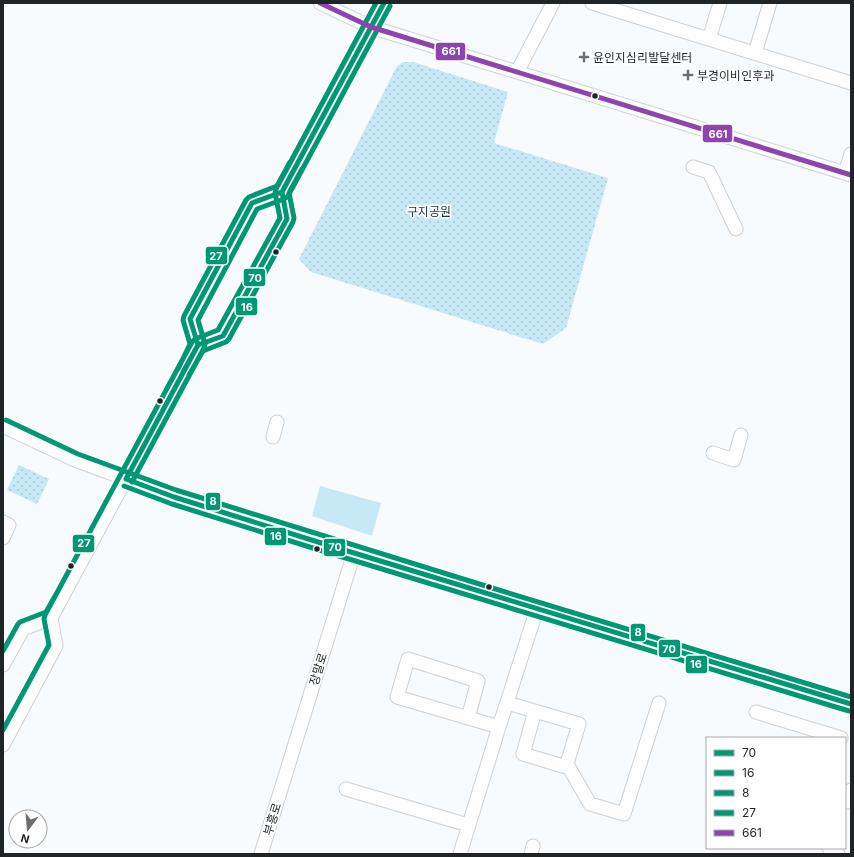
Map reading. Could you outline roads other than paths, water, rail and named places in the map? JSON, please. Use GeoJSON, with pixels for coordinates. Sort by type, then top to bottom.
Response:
{"type":"FeatureCollection","features":[{"type":"Feature","properties":{"kind":"street"},"geometry":{"type":"LineString","coordinates":[[320,3],[371,27],[848,174],[851,154]]}},
{"type":"Feature","properties":{"kind":"street"},"geometry":{"type":"LineString","coordinates":[[3,744],[56,646],[51,618],[198,345],[223,336],[287,219],[282,192],[384,3]]}},
{"type":"Feature","properties":{"kind":"street"},"geometry":{"type":"LineString","coordinates":[[517,72],[553,3]]}},
{"type":"Feature","properties":{"kind":"street"},"geometry":{"type":"LineString","coordinates":[[592,3],[626,8],[709,39],[851,83]]}},
{"type":"Feature","properties":{"kind":"street"},"geometry":{"type":"LineString","coordinates":[[709,39],[720,3]]}},
{"type":"Feature","properties":{"kind":"street"},"geometry":{"type":"LineString","coordinates":[[755,53],[770,3]]}},
{"type":"Feature","properties":{"kind":"street"},"geometry":{"type":"LineString","coordinates":[[693,167],[709,172],[736,229]]}},
{"type":"Feature","properties":{"kind":"street"},"geometry":{"type":"LineString","coordinates":[[198,345],[190,319],[252,203],[282,192]]}},
{"type":"Feature","properties":{"kind":"street"},"geometry":{"type":"LineString","coordinates":[[273,437],[277,422]]}},
{"type":"Feature","properties":{"kind":"street"},"geometry":{"type":"LineString","coordinates":[[3,426],[75,460],[174,497],[851,704]]}},
{"type":"Feature","properties":{"kind":"street"},"geometry":{"type":"LineString","coordinates":[[713,453],[734,460],[741,435]]}},
{"type":"Feature","properties":{"kind":"street"},"geometry":{"type":"LineString","coordinates":[[3,522],[9,525],[3,538]]}},
{"type":"Feature","properties":{"kind":"street","name":"장말로"},"geometry":{"type":"LineString","coordinates":[[283,784],[354,553]]}},
{"type":"Feature","properties":{"kind":"street"},"geometry":{"type":"LineString","coordinates":[[460,854],[537,609]]}},
{"type":"Feature","properties":{"kind":"street"},"geometry":{"type":"LineString","coordinates":[[3,666],[23,629],[51,618]]}},
{"type":"Feature","properties":{"kind":"street"},"geometry":{"type":"LineString","coordinates":[[468,718],[478,681],[408,659],[397,697],[468,718],[499,727]]}},
{"type":"Feature","properties":{"kind":"street"},"geometry":{"type":"LineString","coordinates":[[507,703],[536,711],[578,724],[566,767],[523,754],[536,711]]}},
{"type":"Feature","properties":{"kind":"street"},"geometry":{"type":"LineString","coordinates":[[567,764],[590,804],[624,814],[659,703]]}},
{"type":"Feature","properties":{"kind":"street"},"geometry":{"type":"LineString","coordinates":[[756,712],[838,737]]}},
{"type":"Feature","properties":{"kind":"street","name":"부흥로"},"geometry":{"type":"LineString","coordinates":[[261,854],[283,784]]}},
{"type":"Feature","properties":{"kind":"street"},"geometry":{"type":"LineString","coordinates":[[346,789],[468,825]]}},
{"type":"Feature","properties":{"kind":"place","name":"윤인지심리발달센터"},"geometry":{"type":"Point","coordinates":[584,57]}},
{"type":"Feature","properties":{"kind":"place","name":"부경이비인후과"},"geometry":{"type":"Point","coordinates":[688,75]}},
{"type":"Feature","properties":{"kind":"park label","name":"구지공원"},"geometry":{"type":"Point","coordinates":[429,211]}}]}
